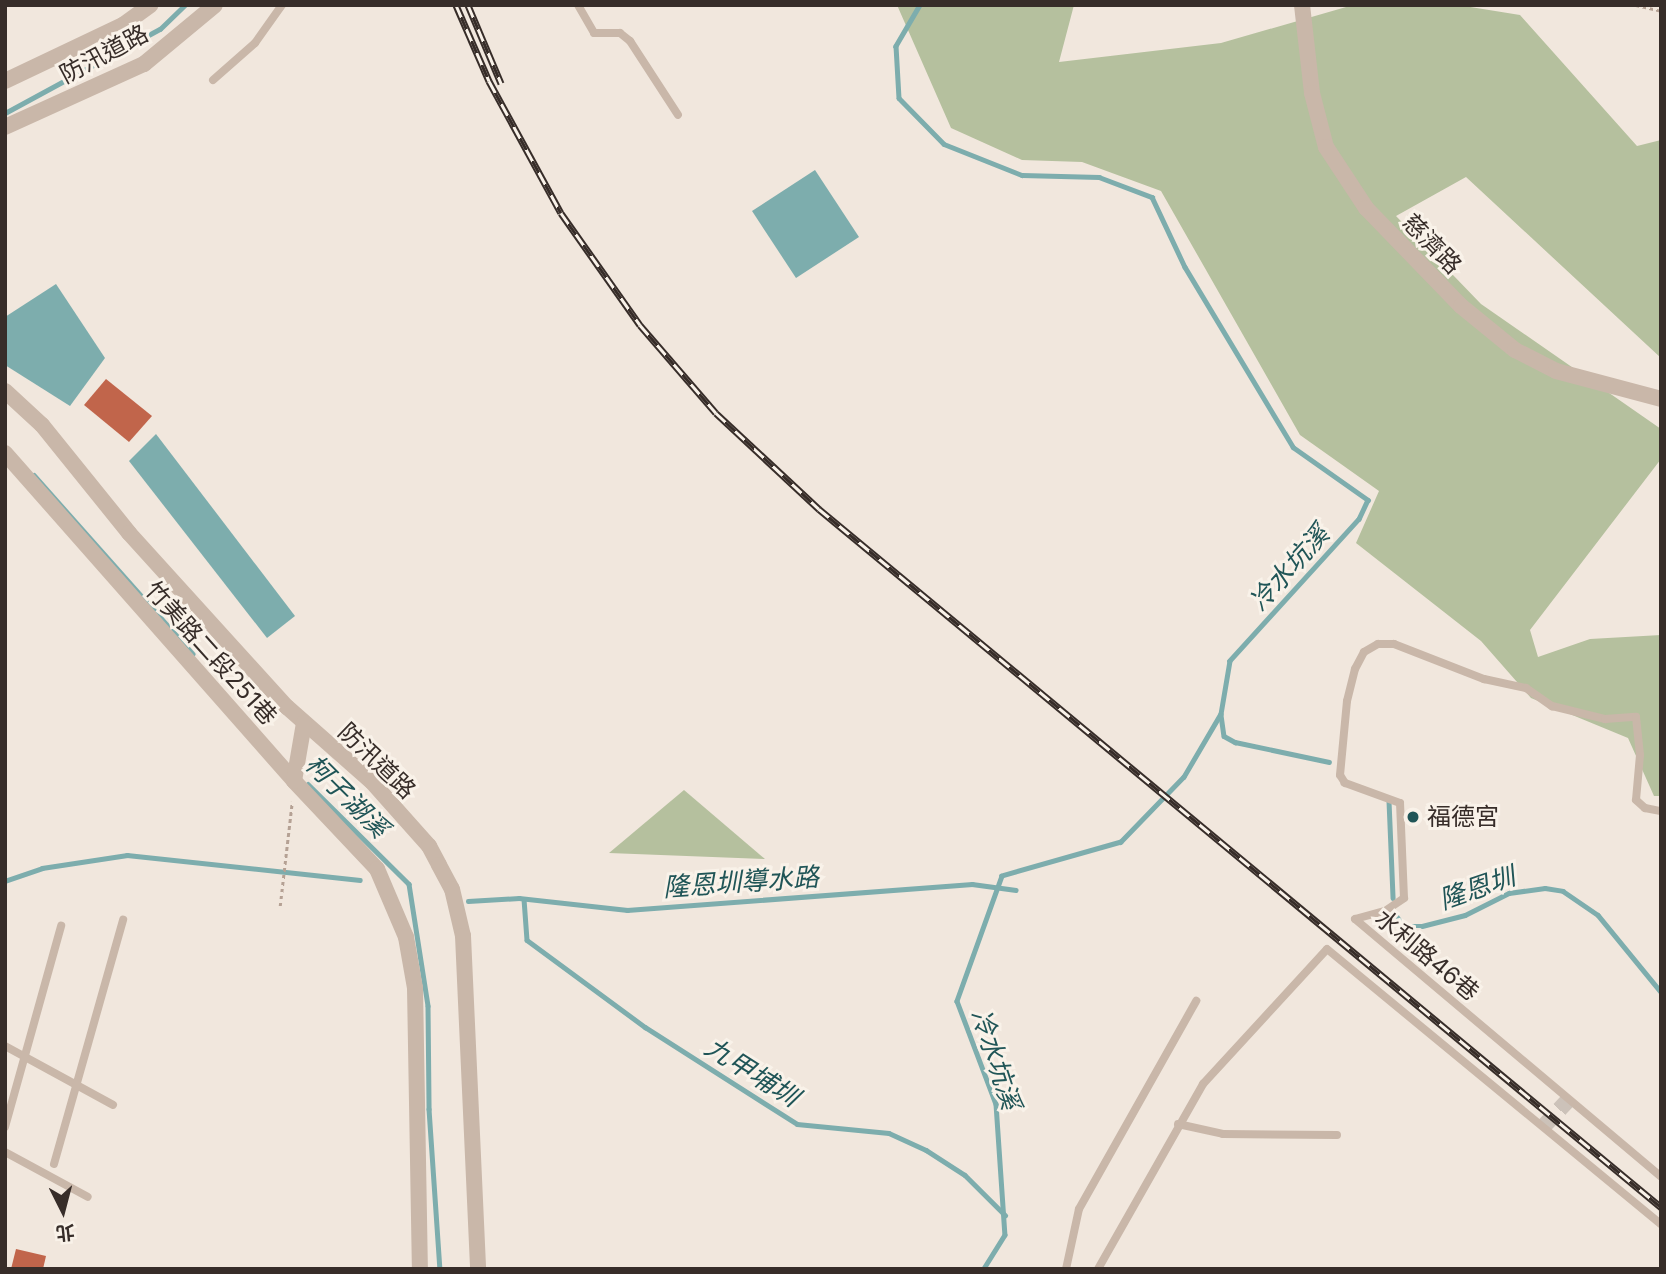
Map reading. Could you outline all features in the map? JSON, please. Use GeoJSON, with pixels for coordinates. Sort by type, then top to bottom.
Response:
{"type":"FeatureCollection","features":[{"type":"Feature","properties":{"kind":"street"},"geometry":{"type":"LineString","coordinates":[[5,81],[123,25],[151,5]]}},
{"type":"Feature","properties":{"kind":"street","name":"防汛道路"},"geometry":{"type":"LineString","coordinates":[[5,127],[145,64],[215,5]]}},
{"type":"Feature","properties":{"kind":"street","name":"慈濟路"},"geometry":{"type":"LineString","coordinates":[[1302,5],[1312,93],[1326,147],[1366,208],[1461,306],[1515,350],[1556,370],[1661,399]]}},
{"type":"Feature","properties":{"kind":"street","name":"防汛道路"},"geometry":{"type":"LineString","coordinates":[[5,391],[42,425],[129,533],[304,723],[372,782],[429,846],[452,890],[463,936],[468,984],[478,1269]]}},
{"type":"Feature","properties":{"kind":"street","name":"竹美路二段251巷"},"geometry":{"type":"LineString","coordinates":[[5,453],[294,781],[329,814],[377,869],[406,937],[415,988],[420,1269]]}},
{"type":"Feature","properties":{"kind":"street"},"geometry":{"type":"LineString","coordinates":[[294,781],[304,723]]}},
{"type":"Feature","properties":{"kind":"lane"},"geometry":{"type":"LineString","coordinates":[[213,80],[255,43],[282,5]]}},
{"type":"Feature","properties":{"kind":"lane"},"geometry":{"type":"LineString","coordinates":[[578,5],[594,33],[620,33],[630,41],[678,115]]}},
{"type":"Feature","properties":{"kind":"lane","name":"水利路46巷"},"geometry":{"type":"LineString","coordinates":[[1661,811],[1645,808],[1636,800],[1640,755],[1636,717],[1605,719],[1552,706],[1526,688],[1484,680],[1394,644],[1370,648],[1355,669],[1347,701],[1340,775],[1345,783],[1400,803],[1404,892],[1401,904],[1355,919],[1661,1177]]}},
{"type":"Feature","properties":{"kind":"lane"},"geometry":{"type":"LineString","coordinates":[[54,1164],[74,1084],[123,920]]}},
{"type":"Feature","properties":{"kind":"lane"},"geometry":{"type":"LineString","coordinates":[[5,1127],[61,926]]}},
{"type":"Feature","properties":{"kind":"lane"},"geometry":{"type":"LineString","coordinates":[[1098,1269],[1203,1084],[1327,948],[1661,1224]]}},
{"type":"Feature","properties":{"kind":"lane"},"geometry":{"type":"LineString","coordinates":[[1066,1269],[1079,1209],[1196,1001]]}},
{"type":"Feature","properties":{"kind":"lane"},"geometry":{"type":"LineString","coordinates":[[5,1046],[113,1105]]}},
{"type":"Feature","properties":{"kind":"lane"},"geometry":{"type":"LineString","coordinates":[[1178,1124],[1223,1134],[1336,1135]]}},
{"type":"Feature","properties":{"kind":"lane"},"geometry":{"type":"LineString","coordinates":[[5,1152],[88,1197]]}},
{"type":"Feature","properties":{"kind":"path"},"geometry":{"type":"LineString","coordinates":[[1636,5],[1661,11]]}},
{"type":"Feature","properties":{"kind":"path"},"geometry":{"type":"LineString","coordinates":[[280,906],[288,857],[294,781]]}},
{"type":"Feature","properties":{"kind":"green space"},"geometry":{"type":"Polygon","coordinates":[[[897,5],[1074,5],[1059,62],[1221,43],[1353,5],[1458,5],[1520,15],[1637,146],[1661,140],[1661,358],[1466,177],[1396,216],[1481,304],[1661,429],[1661,459],[1530,630],[1538,657],[1590,639],[1661,635],[1661,796],[1654,796],[1628,738],[1531,698],[1481,641],[1356,543],[1379,491],[1300,435],[1161,191],[1082,162],[1022,160],[951,128],[897,5]]]}},
{"type":"Feature","properties":{"kind":"green space"},"geometry":{"type":"Polygon","coordinates":[[[684,790],[765,859],[609,853],[684,790]]]}},
{"type":"Feature","properties":{"kind":"water"},"geometry":{"type":"Polygon","coordinates":[[[815,170],[859,237],[796,278],[752,211],[815,170]]]}},
{"type":"Feature","properties":{"kind":"water"},"geometry":{"type":"Polygon","coordinates":[[[56,284],[105,358],[70,406],[5,365],[5,317],[56,284]]]}},
{"type":"Feature","properties":{"kind":"water"},"geometry":{"type":"Polygon","coordinates":[[[156,434],[295,616],[267,638],[129,461],[156,434]]]}},
{"type":"Feature","properties":{"kind":"building"},"geometry":{"type":"Polygon","coordinates":[[[106,379],[152,416],[129,442],[84,405],[106,379]]]}},
{"type":"Feature","properties":{"kind":"building"},"geometry":{"type":"Polygon","coordinates":[[[16,1249],[46,1256],[43,1269],[11,1269],[16,1249]]]}},
{"type":"Feature","properties":{"kind":"waterway","name":"柯子湖溪"},"geometry":{"type":"LineString","coordinates":[[5,113],[160,29],[185,5]]}},
{"type":"Feature","properties":{"kind":"waterway","name":"冷水坑溪"},"geometry":{"type":"LineString","coordinates":[[920,5],[896,46],[899,98],[944,144],[1022,175],[1099,177],[1152,197],[1185,267],[1293,447],[1368,500],[1359,519],[1230,661],[1221,714],[1184,777],[1121,842],[1002,876],[957,1001],[996,1104],[1005,1235],[984,1269]]}},
{"type":"Feature","properties":{"kind":"waterway","name":"柯子湖溪"},"geometry":{"type":"LineString","coordinates":[[34,475],[193,654]]}},
{"type":"Feature","properties":{"kind":"waterway","name":"隆恩圳導水路"},"geometry":{"type":"LineString","coordinates":[[1221,715],[1224,736],[1235,742],[1329,762]]}},
{"type":"Feature","properties":{"kind":"waterway","name":"柯子湖溪"},"geometry":{"type":"LineString","coordinates":[[308,784],[409,884],[428,1006],[429,1109],[440,1269]]}},
{"type":"Feature","properties":{"kind":"waterway","name":"隆恩圳"},"geometry":{"type":"LineString","coordinates":[[1389,801],[1393,898]]}},
{"type":"Feature","properties":{"kind":"waterway","name":"隆恩圳導水路"},"geometry":{"type":"LineString","coordinates":[[5,881],[42,868],[127,855],[360,880]]}},
{"type":"Feature","properties":{"kind":"waterway","name":"隆恩圳導水路"},"geometry":{"type":"LineString","coordinates":[[468,901],[519,898],[627,910],[972,884],[1016,890]]}},
{"type":"Feature","properties":{"kind":"waterway","name":"隆恩圳"},"geometry":{"type":"LineString","coordinates":[[1395,914],[1404,926],[1422,926],[1465,915],[1509,893],[1545,888],[1563,891],[1598,915],[1661,992]]}},
{"type":"Feature","properties":{"kind":"waterway","name":"九甲埔圳"},"geometry":{"type":"LineString","coordinates":[[524,899],[527,940],[645,1027],[797,1124],[889,1133],[926,1150],[965,1175],[1005,1215]]}},
{"type":"Feature","properties":{"kind":"tunnel"},"geometry":{"type":"LineString","coordinates":[[1543,1127],[1568,1100]]}},
{"type":"Feature","properties":{"kind":"railway"},"geometry":{"type":"LineString","coordinates":[[456,5],[489,81],[561,213],[640,325],[716,413],[819,509],[1661,1207]]}},
{"type":"Feature","properties":{"kind":"railway"},"geometry":{"type":"LineString","coordinates":[[468,5],[501,83]]}},
{"type":"Feature","properties":{"kind":"place","name":"福德宮"},"geometry":{"type":"Point","coordinates":[1413,817]}}]}
